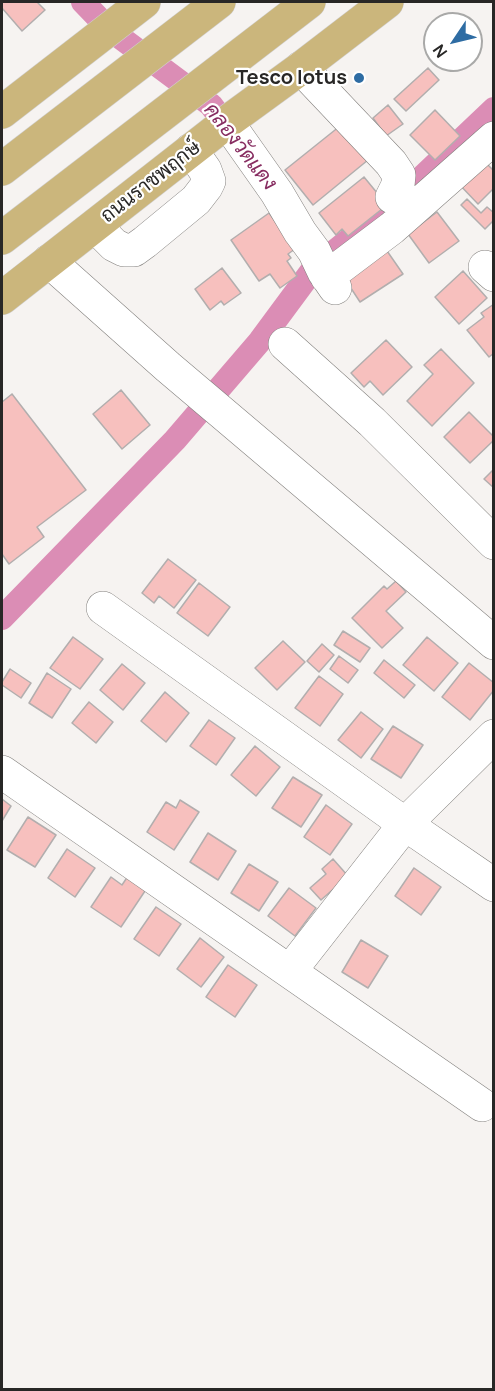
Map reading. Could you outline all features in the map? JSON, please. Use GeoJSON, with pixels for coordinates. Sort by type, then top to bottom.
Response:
{"type":"FeatureCollection","features":[{"type":"Feature","properties":{"kind":"main road"},"geometry":{"type":"LineString","coordinates":[[2,112],[144,2]]}},
{"type":"Feature","properties":{"kind":"main road"},"geometry":{"type":"LineString","coordinates":[[2,169],[219,2]]}},
{"type":"Feature","properties":{"kind":"main road"},"geometry":{"type":"LineString","coordinates":[[2,238],[309,2]]}},
{"type":"Feature","properties":{"kind":"main road","name":"ถนนราชพฤกษ์"},"geometry":{"type":"LineString","coordinates":[[2,298],[227,122],[387,2]]}},
{"type":"Feature","properties":{"kind":"street"},"geometry":{"type":"LineString","coordinates":[[301,68],[392,163],[399,175],[398,185],[392,197]]}},
{"type":"Feature","properties":{"kind":"street"},"geometry":{"type":"LineString","coordinates":[[227,122],[277,193],[325,272],[392,228],[494,138]]}},
{"type":"Feature","properties":{"kind":"street"},"geometry":{"type":"LineString","coordinates":[[95,226],[114,245],[124,249],[134,249],[146,242],[196,200],[209,181],[205,170],[191,150]]}},
{"type":"Feature","properties":{"kind":"street"},"geometry":{"type":"LineString","coordinates":[[49,261],[168,367],[494,643]]}},
{"type":"Feature","properties":{"kind":"street"},"geometry":{"type":"LineString","coordinates":[[285,344],[372,422],[494,543]]}},
{"type":"Feature","properties":{"kind":"street"},"geometry":{"type":"LineString","coordinates":[[103,608],[494,885]]}},
{"type":"Feature","properties":{"kind":"street"},"geometry":{"type":"LineString","coordinates":[[290,971],[405,824],[494,736]]}},
{"type":"Feature","properties":{"kind":"street"},"geometry":{"type":"LineString","coordinates":[[2,772],[482,1105]]}},
{"type":"Feature","properties":{"kind":"building"},"geometry":{"type":"Polygon","coordinates":[[[2,2],[37,2],[45,10],[22,31],[2,8],[2,2]]]}},
{"type":"Feature","properties":{"kind":"building"},"geometry":{"type":"Polygon","coordinates":[[[424,72],[432,72],[439,80],[406,111],[394,99],[424,72]]]}},
{"type":"Feature","properties":{"kind":"building"},"geometry":{"type":"Polygon","coordinates":[[[388,105],[403,124],[386,136],[373,118],[388,105]]]}},
{"type":"Feature","properties":{"kind":"building"},"geometry":{"type":"Polygon","coordinates":[[[435,110],[460,136],[435,160],[410,135],[435,110]]]}},
{"type":"Feature","properties":{"kind":"building"},"geometry":{"type":"Polygon","coordinates":[[[340,126],[368,160],[313,205],[285,170],[340,126]]]}},
{"type":"Feature","properties":{"kind":"building"},"geometry":{"type":"Polygon","coordinates":[[[481,158],[494,171],[494,188],[478,204],[457,182],[481,158]]]}},
{"type":"Feature","properties":{"kind":"building"},"geometry":{"type":"Polygon","coordinates":[[[364,177],[387,205],[348,236],[342,229],[336,235],[319,213],[364,177]]]}},
{"type":"Feature","properties":{"kind":"building"},"geometry":{"type":"Polygon","coordinates":[[[467,199],[481,213],[487,207],[494,213],[494,220],[485,229],[461,205],[467,199]]]}},
{"type":"Feature","properties":{"kind":"building"},"geometry":{"type":"Polygon","coordinates":[[[437,212],[459,241],[429,263],[408,234],[437,212]]]}},
{"type":"Feature","properties":{"kind":"building"},"geometry":{"type":"Polygon","coordinates":[[[269,213],[295,249],[288,254],[291,258],[287,261],[297,276],[280,288],[270,274],[259,281],[231,240],[269,213]]]}},
{"type":"Feature","properties":{"kind":"building"},"geometry":{"type":"Polygon","coordinates":[[[385,248],[403,274],[360,302],[343,276],[385,248]]]}},
{"type":"Feature","properties":{"kind":"building"},"geometry":{"type":"Polygon","coordinates":[[[222,268],[241,293],[224,305],[221,301],[210,310],[195,289],[222,268]]]}},
{"type":"Feature","properties":{"kind":"building"},"geometry":{"type":"Polygon","coordinates":[[[463,271],[487,298],[459,324],[435,297],[463,271]]]}},
{"type":"Feature","properties":{"kind":"building"},"geometry":{"type":"Polygon","coordinates":[[[494,304],[494,353],[489,357],[467,330],[484,317],[481,313],[494,304]]]}},
{"type":"Feature","properties":{"kind":"building"},"geometry":{"type":"Polygon","coordinates":[[[386,340],[412,367],[383,395],[370,381],[364,387],[351,373],[386,340]]]}},
{"type":"Feature","properties":{"kind":"building"},"geometry":{"type":"Polygon","coordinates":[[[441,349],[474,383],[432,426],[407,401],[433,374],[424,365],[441,349]]]}},
{"type":"Feature","properties":{"kind":"building"},"geometry":{"type":"Polygon","coordinates":[[[121,390],[150,425],[122,449],[93,414],[121,390]]]}},
{"type":"Feature","properties":{"kind":"building"},"geometry":{"type":"Polygon","coordinates":[[[12,394],[86,490],[37,527],[44,537],[9,564],[2,554],[2,402],[12,394]]]}},
{"type":"Feature","properties":{"kind":"building"},"geometry":{"type":"Polygon","coordinates":[[[469,412],[494,437],[494,440],[470,463],[444,437],[469,412]]]}},
{"type":"Feature","properties":{"kind":"building"},"geometry":{"type":"Polygon","coordinates":[[[494,469],[494,488],[484,479],[494,469]]]}},
{"type":"Feature","properties":{"kind":"building"},"geometry":{"type":"Polygon","coordinates":[[[168,559],[196,580],[174,608],[159,596],[154,603],[142,593],[168,559]]]}},
{"type":"Feature","properties":{"kind":"building"},"geometry":{"type":"Polygon","coordinates":[[[396,581],[406,592],[386,611],[403,628],[382,648],[352,618],[384,586],[387,589],[396,581]]]}},
{"type":"Feature","properties":{"kind":"building"},"geometry":{"type":"Polygon","coordinates":[[[199,583],[230,607],[208,636],[177,613],[199,583]]]}},
{"type":"Feature","properties":{"kind":"building"},"geometry":{"type":"Polygon","coordinates":[[[343,631],[370,648],[360,662],[334,645],[343,631]]]}},
{"type":"Feature","properties":{"kind":"building"},"geometry":{"type":"Polygon","coordinates":[[[73,637],[103,659],[80,689],[50,668],[73,637]]]}},
{"type":"Feature","properties":{"kind":"building"},"geometry":{"type":"Polygon","coordinates":[[[427,637],[458,663],[434,691],[403,665],[427,637]]]}},
{"type":"Feature","properties":{"kind":"building"},"geometry":{"type":"Polygon","coordinates":[[[283,641],[305,662],[277,690],[255,668],[283,641]]]}},
{"type":"Feature","properties":{"kind":"building"},"geometry":{"type":"Polygon","coordinates":[[[322,644],[334,655],[319,672],[307,661],[322,644]]]}},
{"type":"Feature","properties":{"kind":"building"},"geometry":{"type":"Polygon","coordinates":[[[339,656],[358,670],[348,683],[330,669],[339,656]]]}},
{"type":"Feature","properties":{"kind":"building"},"geometry":{"type":"Polygon","coordinates":[[[384,660],[415,685],[404,698],[374,673],[384,660]]]}},
{"type":"Feature","properties":{"kind":"building"},"geometry":{"type":"Polygon","coordinates":[[[469,663],[494,683],[494,690],[470,720],[442,697],[469,663]]]}},
{"type":"Feature","properties":{"kind":"building"},"geometry":{"type":"Polygon","coordinates":[[[122,664],[145,683],[123,710],[100,690],[122,664]]]}},
{"type":"Feature","properties":{"kind":"building"},"geometry":{"type":"Polygon","coordinates":[[[10,669],[31,683],[21,698],[2,685],[10,669]]]}},
{"type":"Feature","properties":{"kind":"building"},"geometry":{"type":"Polygon","coordinates":[[[47,673],[71,689],[52,718],[29,703],[47,673]]]}},
{"type":"Feature","properties":{"kind":"building"},"geometry":{"type":"Polygon","coordinates":[[[319,676],[343,694],[320,726],[295,708],[319,676]]]}},
{"type":"Feature","properties":{"kind":"building"},"geometry":{"type":"Polygon","coordinates":[[[165,692],[189,713],[166,742],[141,721],[165,692]]]}},
{"type":"Feature","properties":{"kind":"building"},"geometry":{"type":"Polygon","coordinates":[[[89,702],[113,722],[96,743],[72,723],[89,702]]]}},
{"type":"Feature","properties":{"kind":"building"},"geometry":{"type":"Polygon","coordinates":[[[361,712],[383,729],[361,758],[338,740],[361,712]]]}},
{"type":"Feature","properties":{"kind":"building"},"geometry":{"type":"Polygon","coordinates":[[[209,720],[235,738],[216,765],[190,746],[209,720]]]}},
{"type":"Feature","properties":{"kind":"building"},"geometry":{"type":"Polygon","coordinates":[[[393,726],[423,745],[401,778],[371,759],[393,726]]]}},
{"type":"Feature","properties":{"kind":"building"},"geometry":{"type":"Polygon","coordinates":[[[255,746],[280,767],[256,796],[231,775],[255,746]]]}},
{"type":"Feature","properties":{"kind":"building"},"geometry":{"type":"Polygon","coordinates":[[[293,777],[322,795],[301,827],[272,808],[293,777]]]}},
{"type":"Feature","properties":{"kind":"building"},"geometry":{"type":"Polygon","coordinates":[[[2,799],[11,806],[2,821],[2,799]]]}},
{"type":"Feature","properties":{"kind":"building"},"geometry":{"type":"Polygon","coordinates":[[[180,800],[199,812],[174,850],[147,832],[166,802],[176,808],[180,800]]]}},
{"type":"Feature","properties":{"kind":"building"},"geometry":{"type":"Polygon","coordinates":[[[326,805],[352,824],[330,855],[304,837],[326,805]]]}},
{"type":"Feature","properties":{"kind":"building"},"geometry":{"type":"Polygon","coordinates":[[[28,817],[56,835],[35,867],[7,850],[28,817]]]}},
{"type":"Feature","properties":{"kind":"building"},"geometry":{"type":"Polygon","coordinates":[[[208,833],[236,851],[218,880],[190,862],[208,833]]]}},
{"type":"Feature","properties":{"kind":"building"},"geometry":{"type":"Polygon","coordinates":[[[67,849],[95,868],[75,897],[48,878],[67,849]]]}},
{"type":"Feature","properties":{"kind":"building"},"geometry":{"type":"Polygon","coordinates":[[[333,859],[348,876],[321,900],[310,888],[326,874],[322,869],[333,859]]]}},
{"type":"Feature","properties":{"kind":"building"},"geometry":{"type":"Polygon","coordinates":[[[249,864],[278,882],[259,911],[231,893],[249,864]]]}},
{"type":"Feature","properties":{"kind":"building"},"geometry":{"type":"Polygon","coordinates":[[[414,868],[441,887],[421,915],[395,896],[414,868]]]}},
{"type":"Feature","properties":{"kind":"building"},"geometry":{"type":"Polygon","coordinates":[[[130,873],[149,885],[121,927],[91,907],[111,877],[122,885],[130,873]]]}},
{"type":"Feature","properties":{"kind":"building"},"geometry":{"type":"Polygon","coordinates":[[[289,888],[316,908],[295,936],[268,916],[289,888]]]}},
{"type":"Feature","properties":{"kind":"building"},"geometry":{"type":"Polygon","coordinates":[[[156,907],[181,924],[159,956],[134,939],[156,907]]]}},
{"type":"Feature","properties":{"kind":"building"},"geometry":{"type":"Polygon","coordinates":[[[200,938],[224,957],[201,987],[177,969],[200,938]]]}},
{"type":"Feature","properties":{"kind":"building"},"geometry":{"type":"Polygon","coordinates":[[[361,940],[388,956],[368,988],[342,972],[361,940]]]}},
{"type":"Feature","properties":{"kind":"building"},"geometry":{"type":"Polygon","coordinates":[[[228,965],[257,985],[235,1017],[206,997],[228,965]]]}},
{"type":"Feature","properties":{"kind":"waterway","name":"คลองวัดแดง"},"geometry":{"type":"LineString","coordinates":[[83,2],[109,29],[211,105],[234,136]]}},
{"type":"Feature","properties":{"kind":"waterway"},"geometry":{"type":"LineString","coordinates":[[2,618],[175,440],[260,341],[314,268],[396,202],[494,109]]}},
{"type":"Feature","properties":{"kind":"place","name":"Tesco lotus"},"geometry":{"type":"Point","coordinates":[359,78]}}]}
